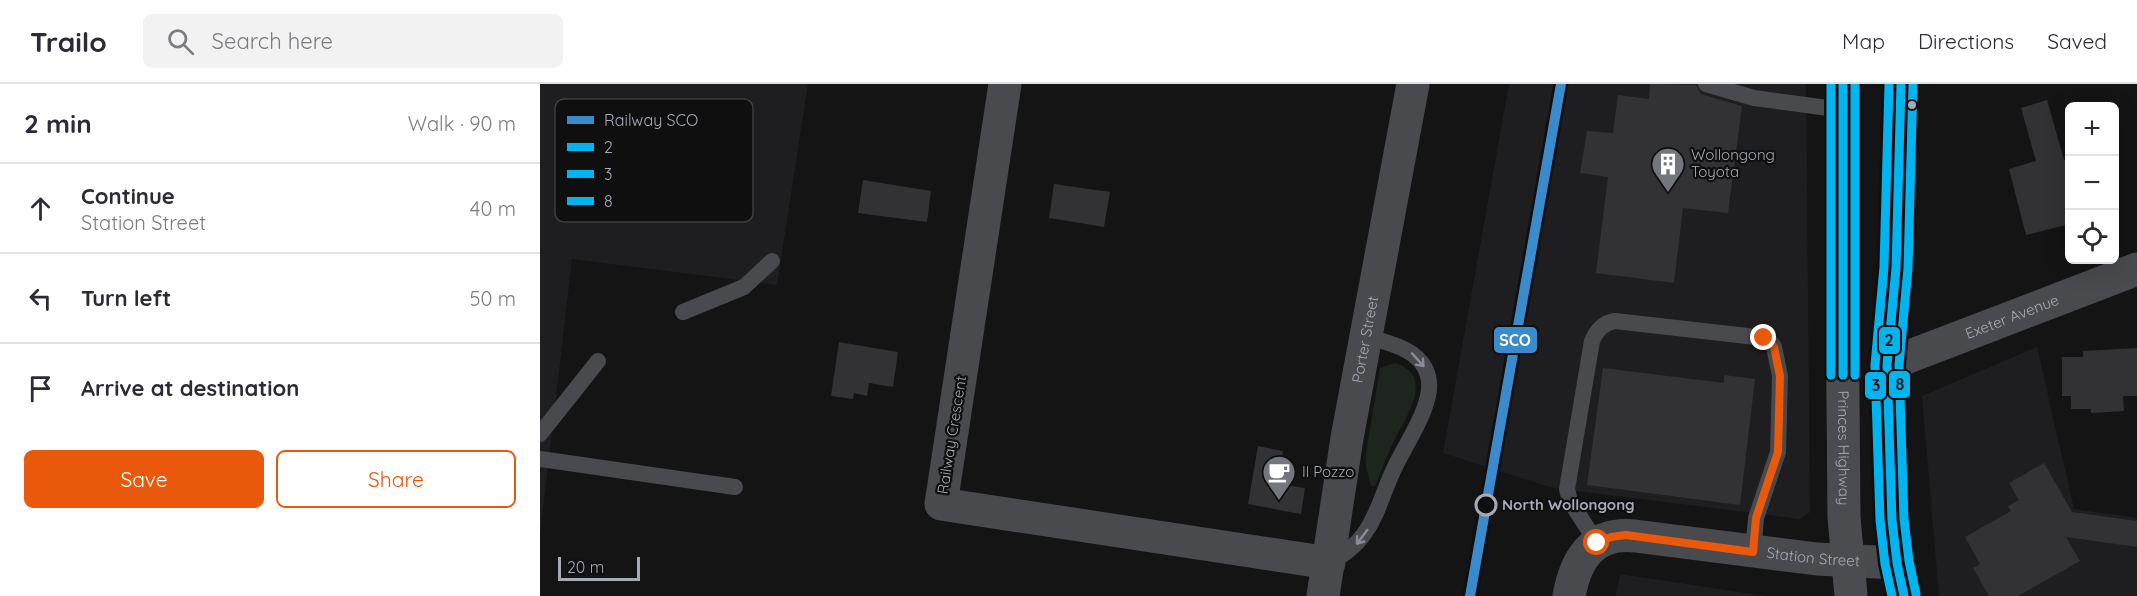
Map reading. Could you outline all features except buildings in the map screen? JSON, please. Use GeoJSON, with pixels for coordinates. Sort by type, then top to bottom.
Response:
{"type":"FeatureCollection","features":[{"type":"Feature","properties":{"kind":"main road"},"geometry":{"type":"LineString","coordinates":[[1901,84],[1896,268],[1887,364],[1892,520],[1904,596]]}},
{"type":"Feature","properties":{"kind":"main road","name":"Princes Highway"},"geometry":{"type":"LineString","coordinates":[[1843,97],[1842,282],[1847,561],[1851,596]]}},
{"type":"Feature","properties":{"kind":"street","name":"Railway Crescent"},"geometry":{"type":"LineString","coordinates":[[1005,84],[941,504],[1329,563]]}},
{"type":"Feature","properties":{"kind":"street","name":"Porter Street"},"geometry":{"type":"LineString","coordinates":[[1323,596],[1347,438],[1413,84]]}},
{"type":"Feature","properties":{"kind":"street","name":"Exeter Avenue"},"geometry":{"type":"LineString","coordinates":[[1887,364],[2137,269]]}},
{"type":"Feature","properties":{"kind":"street","name":"Station Street"},"geometry":{"type":"LineString","coordinates":[[1594,545],[1611,537],[1626,535],[1753,552],[1847,561],[1897,563]]}},
{"type":"Feature","properties":{"kind":"street"},"geometry":{"type":"LineString","coordinates":[[1569,596],[1573,576],[1580,561],[1594,545]]}},
{"type":"Feature","properties":{"kind":"lane"},"geometry":{"type":"LineString","coordinates":[[1706,84],[1754,98],[1778,101],[1843,97]]}},
{"type":"Feature","properties":{"kind":"lane"},"geometry":{"type":"LineString","coordinates":[[1773,84],[1778,101]]}},
{"type":"Feature","properties":{"kind":"lane"},"geometry":{"type":"LineString","coordinates":[[683,312],[744,287],[772,261]]}},
{"type":"Feature","properties":{"kind":"lane"},"geometry":{"type":"LineString","coordinates":[[1594,545],[1570,501],[1567,489],[1592,341],[1600,327],[1607,322],[1615,321],[1756,337],[1769,340],[1774,347],[1780,376],[1778,452],[1756,518],[1753,552]]}},
{"type":"Feature","properties":{"kind":"lane"},"geometry":{"type":"LineString","coordinates":[[1329,563],[1357,544],[1366,532],[1428,394],[1426,370],[1420,361],[1402,348],[1366,336]]}},
{"type":"Feature","properties":{"kind":"lane"},"geometry":{"type":"LineString","coordinates":[[540,434],[598,361]]}},
{"type":"Feature","properties":{"kind":"lane"},"geometry":{"type":"LineString","coordinates":[[540,459],[735,487]]}},
{"type":"Feature","properties":{"kind":"shaded area"},"geometry":{"type":"Polygon","coordinates":[[[540,84],[808,84],[777,285],[572,259],[540,535],[540,84]]]}},
{"type":"Feature","properties":{"kind":"shaded area"},"geometry":{"type":"Polygon","coordinates":[[[1509,84],[1806,84],[1810,512],[1800,519],[1553,488],[1443,453],[1509,84]]]}},
{"type":"Feature","properties":{"kind":"shaded area"},"geometry":{"type":"Polygon","coordinates":[[[2037,347],[2074,509],[2137,518],[2137,596],[1939,596],[1922,396],[2037,347]]]}},
{"type":"Feature","properties":{"kind":"shaded area"},"geometry":{"type":"Polygon","coordinates":[[[1395,363],[1407,369],[1414,378],[1416,388],[1414,399],[1375,486],[1371,486],[1366,467],[1366,454],[1380,368],[1395,363]]]}},
{"type":"Feature","properties":{"kind":"shaded area"},"geometry":{"type":"Polygon","coordinates":[[[1620,574],[1766,596],[1616,596],[1620,574]]]}},
{"type":"Feature","properties":{"kind":"rail line","name":"SCO"},"geometry":{"type":"LineString","coordinates":[[1470,596],[1561,84]]}},
{"type":"Feature","properties":{"kind":"transit line","name":"8"},"geometry":{"type":"LineString","coordinates":[[1831,84],[1831,375]]}},
{"type":"Feature","properties":{"kind":"transit line","name":"2"},"geometry":{"type":"LineString","coordinates":[[1843,84],[1843,375]]}},
{"type":"Feature","properties":{"kind":"transit line","name":"3"},"geometry":{"type":"LineString","coordinates":[[1855,84],[1855,375]]}},
{"type":"Feature","properties":{"kind":"transit line","name":"3"},"geometry":{"type":"LineString","coordinates":[[1889,84],[1884,267],[1875,365],[1880,520],[1885,564],[1892,596]]}},
{"type":"Feature","properties":{"kind":"transit line","name":"2"},"geometry":{"type":"LineString","coordinates":[[1901,84],[1896,268],[1887,365],[1892,520],[1904,596]]}},
{"type":"Feature","properties":{"kind":"transit line","name":"8"},"geometry":{"type":"LineString","coordinates":[[1913,84],[1908,268],[1899,365],[1904,519],[1916,594]]}},
{"type":"Feature","properties":{"kind":"place","name":"Wollongong Toyota"},"geometry":{"type":"Point","coordinates":[1668,193]}},
{"type":"Feature","properties":{"kind":"place","name":"Il Pozzo"},"geometry":{"type":"Point","coordinates":[1279,501]}},
{"type":"Feature","properties":{"kind":"place","name":"North Wollongong"},"geometry":{"type":"Point","coordinates":[1486,505]}},
{"type":"Feature","properties":{"kind":"route"},"geometry":{"type":"LineString","coordinates":[[1597,543],[1611,537],[1626,535],[1753,552],[1756,518],[1778,452],[1780,376],[1774,347],[1769,340],[1764,338]]}}]}
